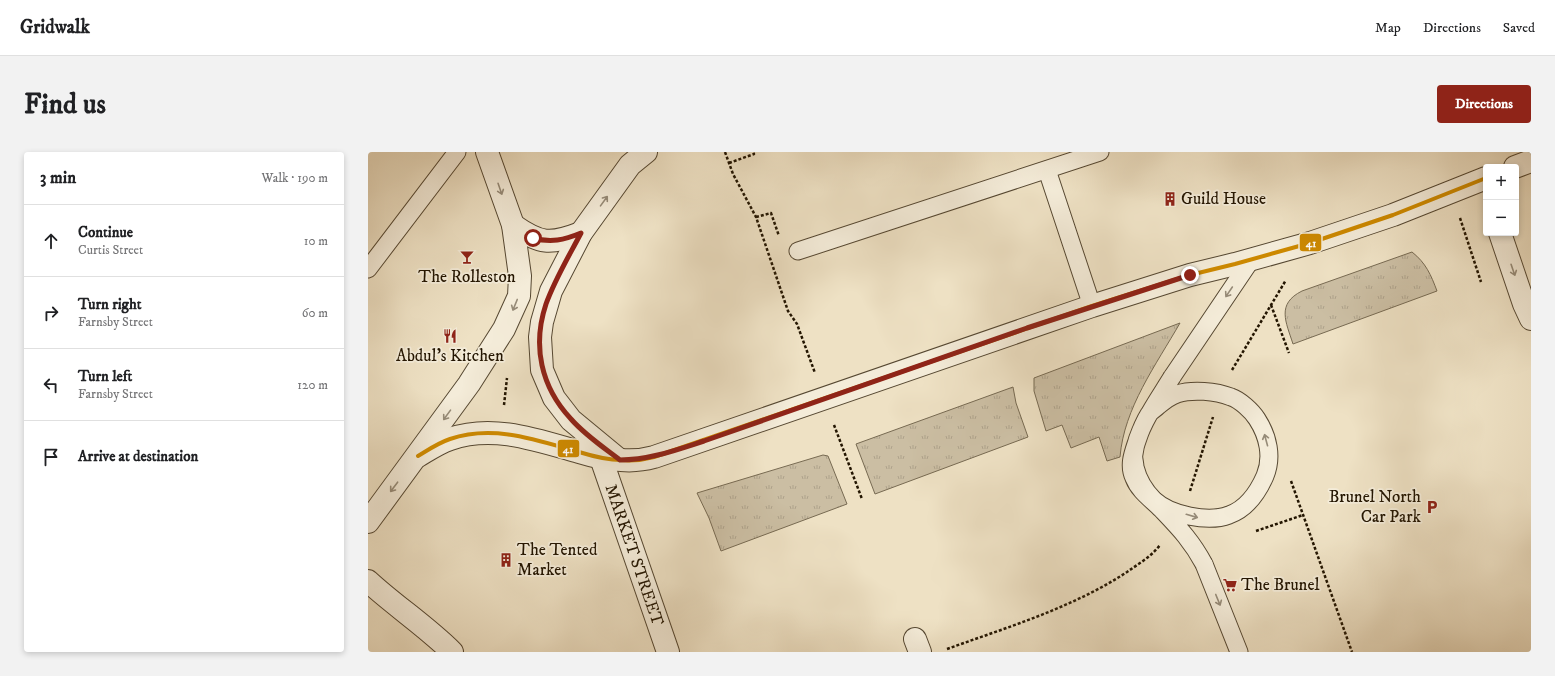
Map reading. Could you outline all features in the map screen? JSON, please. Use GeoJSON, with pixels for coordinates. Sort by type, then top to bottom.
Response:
{"type":"FeatureCollection","features":[{"type":"Feature","properties":{"kind":"street"},"geometry":{"type":"LineString","coordinates":[[368,522],[454,407],[504,329],[519,296],[520,276],[513,225],[487,152]]}},
{"type":"Feature","properties":{"kind":"street"},"geometry":{"type":"LineString","coordinates":[[610,459],[562,409],[550,391],[542,370],[540,337],[546,305],[551,291],[581,233],[630,165],[646,152]]}},
{"type":"Feature","properties":{"kind":"street"},"geometry":{"type":"LineString","coordinates":[[1519,166],[1531,161]]}},
{"type":"Feature","properties":{"kind":"street"},"geometry":{"type":"LineString","coordinates":[[418,456],[440,443],[460,436],[500,434],[522,436],[610,459],[634,460],[654,457],[1092,306],[1190,275],[1250,260],[1310,242],[1393,215],[1451,192],[1483,184]]}},
{"type":"Feature","properties":{"kind":"street"},"geometry":{"type":"LineString","coordinates":[[513,225],[533,238],[549,242],[581,233]]}},
{"type":"Feature","properties":{"kind":"street"},"geometry":{"type":"LineString","coordinates":[[1501,236],[1529,308]]}},
{"type":"Feature","properties":{"kind":"street","name":"MARKET STREET"},"geometry":{"type":"LineString","coordinates":[[610,459],[668,652]]}},
{"type":"Feature","properties":{"kind":"street"},"geometry":{"type":"LineString","coordinates":[[368,581],[391,602],[439,638],[452,652]]}},
{"type":"Feature","properties":{"kind":"lane"},"geometry":{"type":"LineString","coordinates":[[368,269],[457,152]]}},
{"type":"Feature","properties":{"kind":"lane"},"geometry":{"type":"LineString","coordinates":[[798,251],[1100,152]]}},
{"type":"Feature","properties":{"kind":"lane"},"geometry":{"type":"LineString","coordinates":[[1047,170],[1092,306]]}},
{"type":"Feature","properties":{"kind":"lane"},"geometry":{"type":"LineString","coordinates":[[1239,652],[1204,564],[1186,535],[1144,494],[1133,477],[1131,458],[1136,443],[1139,436],[1144,425],[1147,419],[1149,414],[1154,410],[1158,406],[1163,402],[1177,394],[1191,391],[1214,393],[1231,397],[1242,404],[1257,418],[1268,440],[1269,466],[1259,489],[1243,507],[1229,516],[1199,518],[1169,509],[1154,500],[1138,477],[1133,455],[1137,441],[1139,434],[1142,428],[1146,422],[1149,416],[1152,410],[1172,377],[1250,260]]}},
{"type":"Feature","properties":{"kind":"path"},"geometry":{"type":"LineString","coordinates":[[725,152],[733,174],[756,218],[788,311],[797,324],[862,499]]}},
{"type":"Feature","properties":{"kind":"path"},"geometry":{"type":"LineString","coordinates":[[729,163],[754,154],[753,152]]}},
{"type":"Feature","properties":{"kind":"path"},"geometry":{"type":"LineString","coordinates":[[1451,192],[1481,282]]}},
{"type":"Feature","properties":{"kind":"path"},"geometry":{"type":"LineString","coordinates":[[756,218],[770,213],[780,241]]}},
{"type":"Feature","properties":{"kind":"path"},"geometry":{"type":"LineString","coordinates":[[1271,304],[1289,354]]}},
{"type":"Feature","properties":{"kind":"path"},"geometry":{"type":"LineString","coordinates":[[484,362],[507,378],[500,434]]}},
{"type":"Feature","properties":{"kind":"path"},"geometry":{"type":"LineString","coordinates":[[1290,479],[1352,652]]}},
{"type":"Feature","properties":{"kind":"green space"},"geometry":{"type":"Polygon","coordinates":[[[1412,252],[1421,260],[1428,270],[1437,291],[1293,344],[1285,314],[1289,302],[1294,296],[1302,291],[1412,252]]]}},
{"type":"Feature","properties":{"kind":"green space"},"geometry":{"type":"Polygon","coordinates":[[[1180,323],[1142,387],[1134,404],[1123,439],[1120,457],[1107,461],[1099,437],[1071,448],[1062,425],[1046,431],[1034,391],[1034,378],[1180,323]]]}},
{"type":"Feature","properties":{"kind":"green space"},"geometry":{"type":"Polygon","coordinates":[[[1013,387],[1016,403],[1028,437],[875,494],[856,444],[1013,387]]]}},
{"type":"Feature","properties":{"kind":"green space"},"geometry":{"type":"Polygon","coordinates":[[[823,455],[828,456],[847,504],[721,551],[709,518],[697,493],[823,455]]]}},
{"type":"Feature","properties":{"kind":"transit line","name":"41"},"geometry":{"type":"LineString","coordinates":[[418,456],[450,439],[482,433],[499,433],[515,435],[610,459],[642,460],[654,457],[1092,306],[1190,275],[1310,243],[1393,215],[1483,179]]}},
{"type":"Feature","properties":{"kind":"place","name":"Guild House"},"geometry":{"type":"Point","coordinates":[1170,199]}},
{"type":"Feature","properties":{"kind":"place","name":"The Rolleston"},"geometry":{"type":"Point","coordinates":[467,257]}},
{"type":"Feature","properties":{"kind":"place","name":"Abdul's Kitchen"},"geometry":{"type":"Point","coordinates":[450,336]}},
{"type":"Feature","properties":{"kind":"place","name":"Brunel North Car Park"},"geometry":{"type":"Point","coordinates":[1432,507]}},
{"type":"Feature","properties":{"kind":"place","name":"The Tented Market"},"geometry":{"type":"Point","coordinates":[506,560]}},
{"type":"Feature","properties":{"kind":"place","name":"The Brunel"},"geometry":{"type":"Point","coordinates":[1230,585]}},
{"type":"Feature","properties":{"kind":"route"},"geometry":{"type":"LineString","coordinates":[[533,238],[549,242],[569,238],[581,233],[551,291],[546,305],[540,337],[542,370],[547,385],[554,398],[571,420],[620,460],[648,459],[704,441],[1027,328],[1190,275]]}}]}
